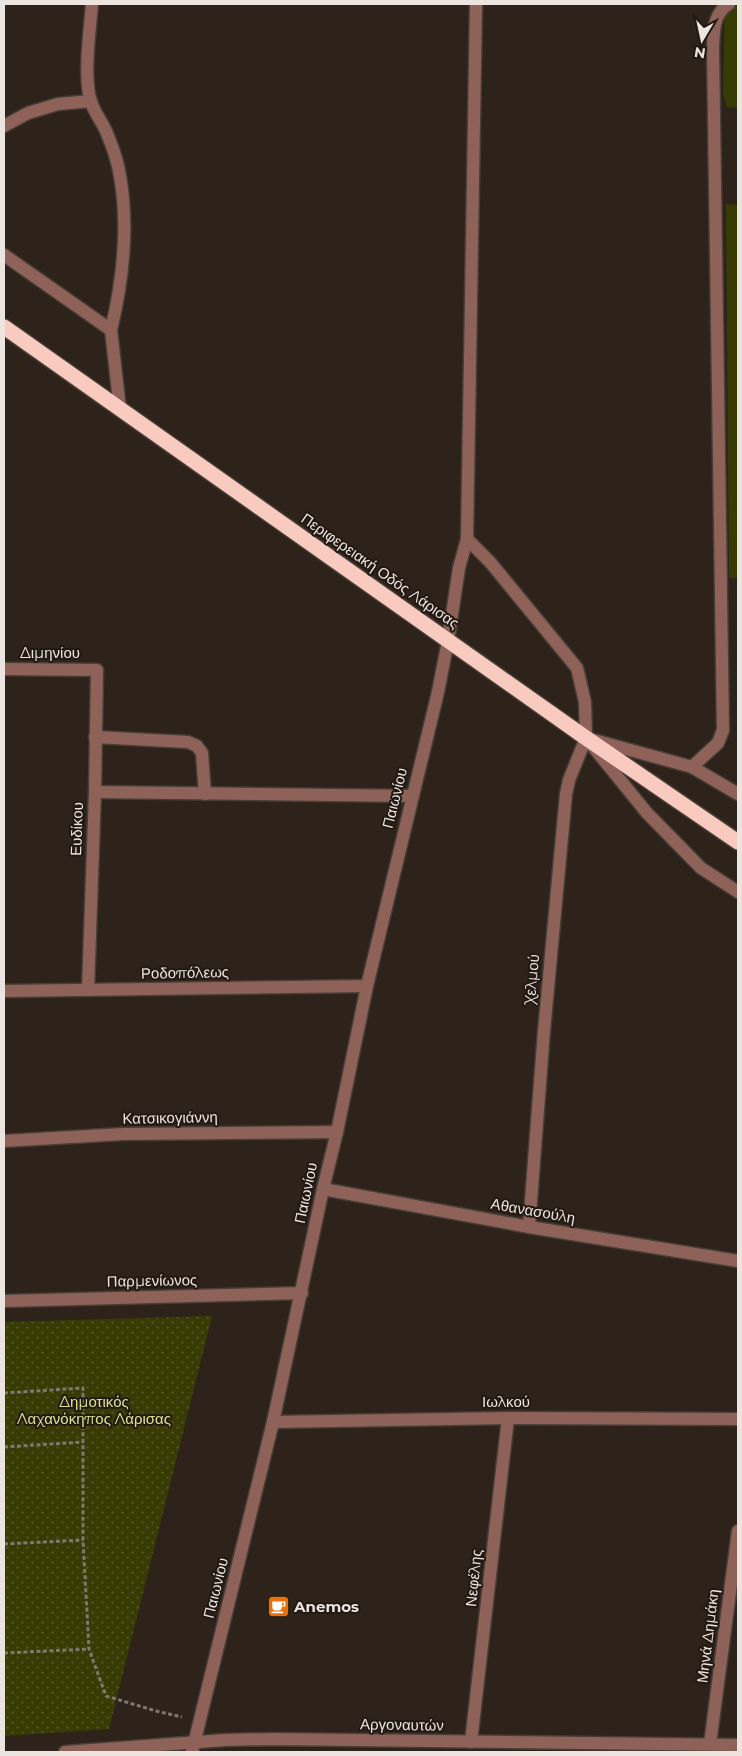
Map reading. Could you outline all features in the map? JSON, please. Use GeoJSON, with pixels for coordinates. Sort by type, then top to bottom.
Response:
{"type":"FeatureCollection","features":[{"type":"Feature","properties":{"kind":"highway","name":"Περιφερειακή Οδός Λάρισας"},"geometry":{"type":"LineString","coordinates":[[4,327],[586,738],[738,842]]}},
{"type":"Feature","properties":{"kind":"street"},"geometry":{"type":"LineString","coordinates":[[92,4],[87,75],[91,101],[109,136],[120,175],[124,214],[124,256],[119,298],[111,330],[120,409]]}},
{"type":"Feature","properties":{"kind":"street","name":"Παιωνίου"},"geometry":{"type":"LineString","coordinates":[[192,1748],[273,1422],[302,1293],[322,1189],[337,1132],[366,986],[448,641],[459,568],[467,539],[476,4]]}},
{"type":"Feature","properties":{"kind":"street"},"geometry":{"type":"LineString","coordinates":[[692,768],[718,743],[723,730],[713,48],[714,25],[721,9],[729,4]]}},
{"type":"Feature","properties":{"kind":"street"},"geometry":{"type":"LineString","coordinates":[[4,126],[28,113],[58,104],[91,101]]}},
{"type":"Feature","properties":{"kind":"street"},"geometry":{"type":"LineString","coordinates":[[4,255],[111,330]]}},
{"type":"Feature","properties":{"kind":"street"},"geometry":{"type":"LineString","coordinates":[[467,539],[495,568],[576,668],[585,702],[586,738],[647,813],[701,868],[738,892]]}},
{"type":"Feature","properties":{"kind":"street","name":"Διμηνίου"},"geometry":{"type":"LineString","coordinates":[[4,669],[97,670]]}},
{"type":"Feature","properties":{"kind":"street","name":"Ευδίκου"},"geometry":{"type":"LineString","coordinates":[[88,990],[97,670]]}},
{"type":"Feature","properties":{"kind":"street"},"geometry":{"type":"LineString","coordinates":[[95,737],[188,742],[197,746],[202,753],[205,794]]}},
{"type":"Feature","properties":{"kind":"street"},"geometry":{"type":"LineString","coordinates":[[586,738],[692,768],[738,794]]}},
{"type":"Feature","properties":{"kind":"street","name":"Χελμού"},"geometry":{"type":"LineString","coordinates":[[529,1227],[544,1031],[566,794],[569,780],[586,738]]}},
{"type":"Feature","properties":{"kind":"street"},"geometry":{"type":"LineString","coordinates":[[95,792],[412,796]]}},
{"type":"Feature","properties":{"kind":"street","name":"Ροδοπόλεως"},"geometry":{"type":"LineString","coordinates":[[4,991],[366,986]]}},
{"type":"Feature","properties":{"kind":"street","name":"Κατσικογιάννη"},"geometry":{"type":"LineString","coordinates":[[4,1140],[123,1134],[337,1132]]}},
{"type":"Feature","properties":{"kind":"street","name":"Αθανασούλη"},"geometry":{"type":"LineString","coordinates":[[322,1189],[529,1227],[738,1261]]}},
{"type":"Feature","properties":{"kind":"street","name":"Παρμενίωνος"},"geometry":{"type":"LineString","coordinates":[[4,1301],[302,1293]]}},
{"type":"Feature","properties":{"kind":"street","name":"Ιωλκού"},"geometry":{"type":"LineString","coordinates":[[273,1422],[508,1418],[738,1420]]}},
{"type":"Feature","properties":{"kind":"street","name":"Νεφέλης"},"geometry":{"type":"LineString","coordinates":[[471,1742],[508,1418]]}},
{"type":"Feature","properties":{"kind":"street","name":"Μηνά Δημάκη"},"geometry":{"type":"LineString","coordinates":[[710,1744],[738,1531]]}},
{"type":"Feature","properties":{"kind":"street","name":"Αργοναυτών"},"geometry":{"type":"LineString","coordinates":[[65,1752],[192,1748],[225,1740],[738,1745]]}},
{"type":"Feature","properties":{"kind":"path"},"geometry":{"type":"LineString","coordinates":[[4,1393],[83,1388],[83,1540],[89,1648],[106,1696],[156,1711],[199,1720]]}},
{"type":"Feature","properties":{"kind":"path"},"geometry":{"type":"LineString","coordinates":[[4,1447],[83,1442]]}},
{"type":"Feature","properties":{"kind":"path"},"geometry":{"type":"LineString","coordinates":[[4,1544],[83,1540]]}},
{"type":"Feature","properties":{"kind":"path"},"geometry":{"type":"LineString","coordinates":[[4,1653],[89,1648]]}},
{"type":"Feature","properties":{"kind":"green space"},"geometry":{"type":"Polygon","coordinates":[[[725,4],[738,4],[738,108],[727,107],[723,95],[725,4]]]}},
{"type":"Feature","properties":{"kind":"green space"},"geometry":{"type":"Polygon","coordinates":[[[726,204],[738,205],[738,578],[729,578],[726,204]]]}},
{"type":"Feature","properties":{"kind":"green space","name":"Δημοτικός Λαχανόκηπος Λάρισας"},"geometry":{"type":"Polygon","coordinates":[[[212,1316],[109,1729],[4,1736],[4,1322],[212,1316]]]}},
{"type":"Feature","properties":{"kind":"place","name":"Anemos"},"geometry":{"type":"Point","coordinates":[278,1607]}}]}
